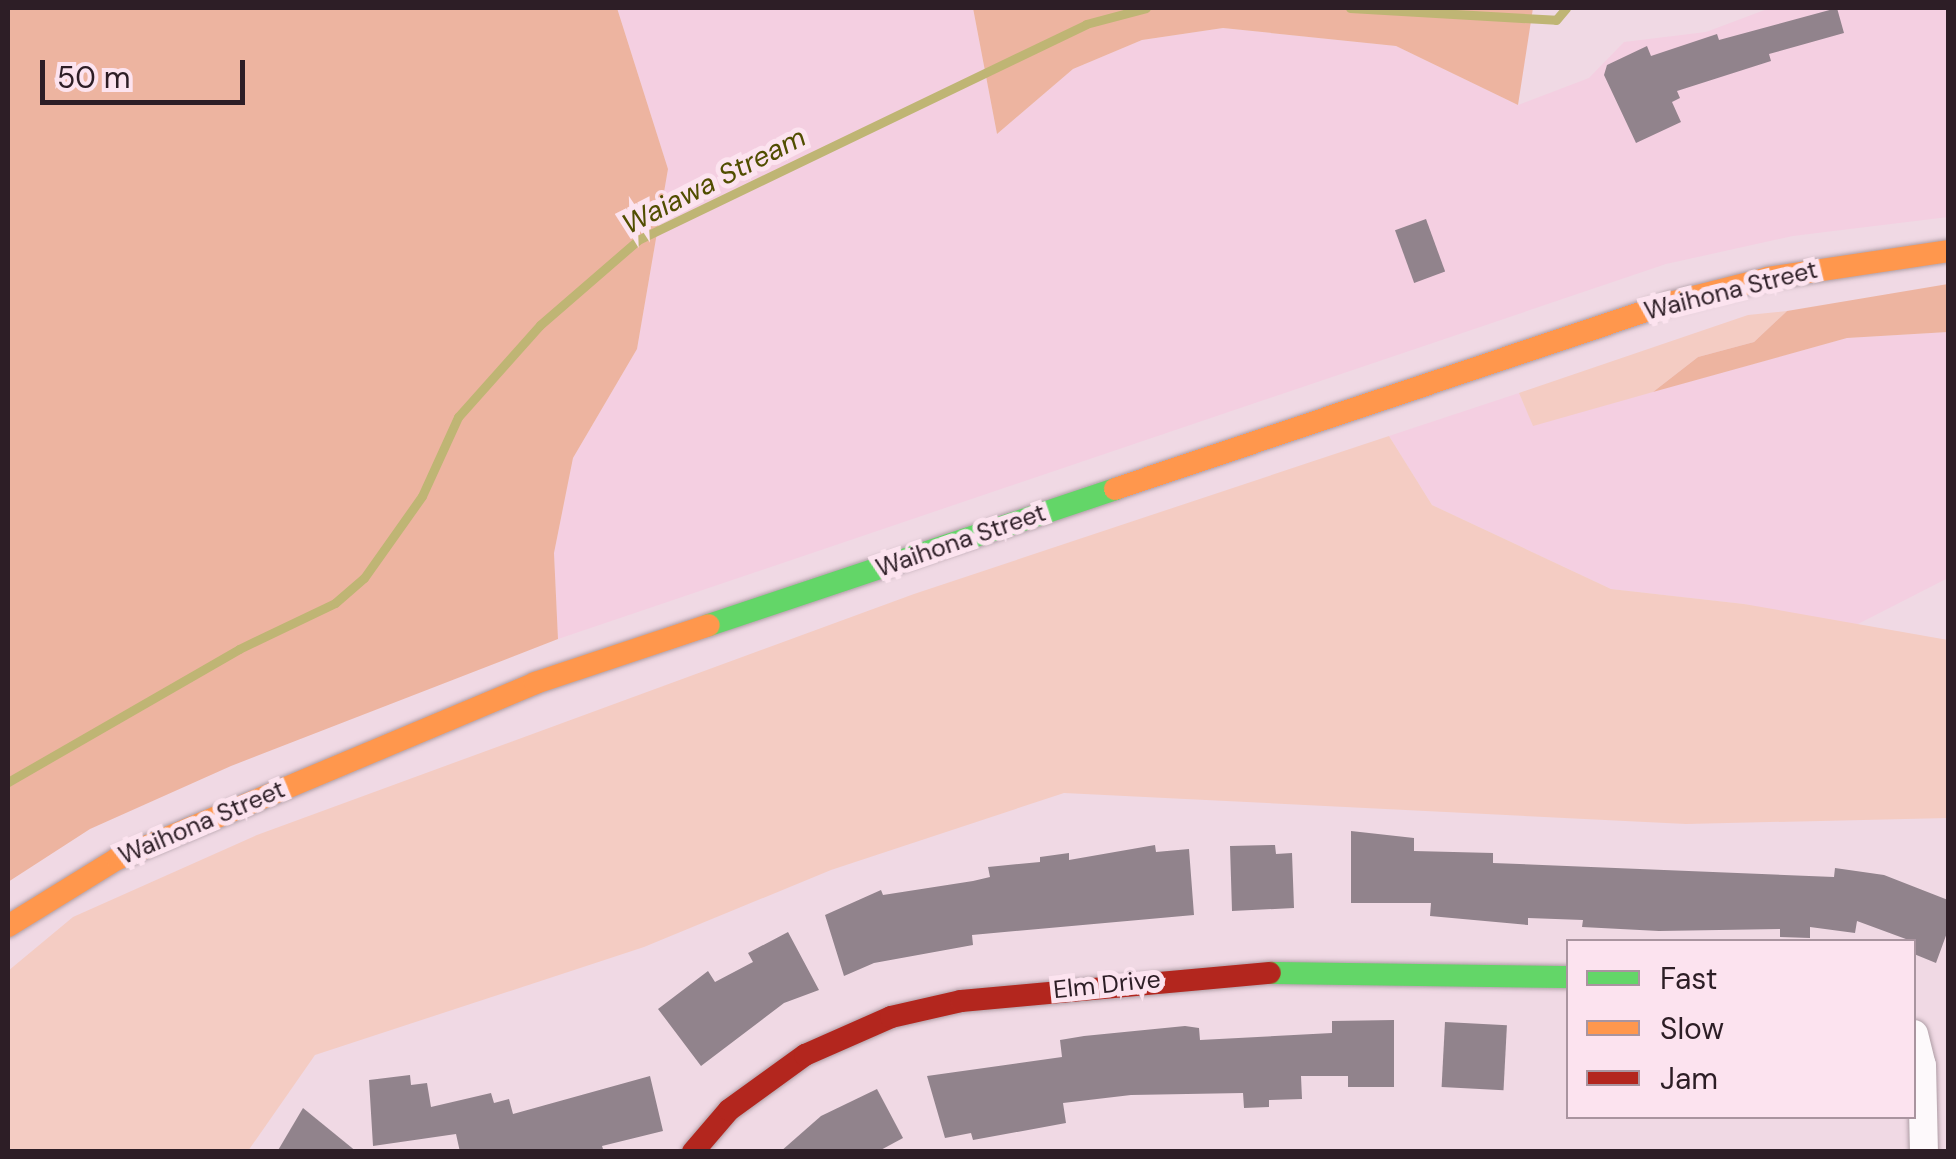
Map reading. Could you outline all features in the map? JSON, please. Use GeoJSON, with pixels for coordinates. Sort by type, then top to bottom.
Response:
{"type":"FeatureCollection","features":[{"type":"Feature","properties":{"kind":"street","name":"Waihona Street"},"geometry":{"type":"LineString","coordinates":[[8,926],[117,859],[536,683],[1670,304],[1836,265],[1948,251]]}},
{"type":"Feature","properties":{"kind":"street","name":"Elm Drive"},"geometry":{"type":"LineString","coordinates":[[693,1152],[729,1110],[778,1071],[830,1041],[925,1008],[1196,976],[1566,978]]}},
{"type":"Feature","properties":{"kind":"street"},"geometry":{"type":"LineString","coordinates":[[1916,1042],[1922,1065],[1924,1152]]}},
{"type":"Feature","properties":{"kind":"shaded area"},"geometry":{"type":"Polygon","coordinates":[[[8,8],[617,8],[668,169],[637,349],[573,458],[554,553],[558,639],[231,766],[90,829],[8,882],[8,8]]]}},
{"type":"Feature","properties":{"kind":"shaded area"},"geometry":{"type":"Polygon","coordinates":[[[617,8],[973,8],[997,134],[1073,69],[1142,40],[1223,28],[1396,46],[1518,105],[1589,78],[1624,42],[1706,32],[1770,8],[1948,8],[1948,217],[1793,236],[1666,264],[558,639],[554,553],[573,458],[637,349],[668,169],[617,8]]]}},
{"type":"Feature","properties":{"kind":"shaded area"},"geometry":{"type":"Polygon","coordinates":[[[973,8],[1533,8],[1518,105],[1396,46],[1223,28],[1142,40],[1073,69],[997,134],[973,8]]]}},
{"type":"Feature","properties":{"kind":"shaded area"},"geometry":{"type":"Polygon","coordinates":[[[1948,284],[1948,332],[1847,338],[1653,392],[1698,357],[1754,342],[1787,311],[1948,284]]]}},
{"type":"Feature","properties":{"kind":"shaded area"},"geometry":{"type":"Polygon","coordinates":[[[1787,311],[1754,342],[1698,357],[1653,392],[1533,426],[1519,393],[1748,315],[1787,311]]]}},
{"type":"Feature","properties":{"kind":"shaded area"},"geometry":{"type":"Polygon","coordinates":[[[1948,332],[1948,578],[1852,627],[1744,604],[1611,589],[1432,505],[1389,436],[1519,393],[1533,425],[1847,338],[1948,332]]]}},
{"type":"Feature","properties":{"kind":"shaded area"},"geometry":{"type":"Polygon","coordinates":[[[1389,436],[1432,505],[1611,589],[1744,604],[1948,640],[1948,818],[1686,824],[1064,793],[831,870],[644,947],[315,1055],[248,1151],[8,1151],[8,971],[73,917],[257,835],[914,594],[1389,436]]]}},
{"type":"Feature","properties":{"kind":"building"},"geometry":{"type":"Polygon","coordinates":[[[1837,8],[1844,33],[1769,54],[1771,61],[1677,91],[1680,98],[1672,102],[1681,122],[1636,143],[1604,75],[1607,65],[1647,46],[1651,56],[1717,34],[1719,40],[1837,8]]]}},
{"type":"Feature","properties":{"kind":"building"},"geometry":{"type":"Polygon","coordinates":[[[1426,219],[1445,272],[1414,283],[1395,230],[1426,219]]]}},
{"type":"Feature","properties":{"kind":"building"},"geometry":{"type":"Polygon","coordinates":[[[1351,831],[1414,838],[1414,851],[1493,853],[1493,863],[1834,877],[1835,868],[1884,875],[1948,900],[1948,930],[1936,963],[1916,955],[1916,939],[1857,921],[1855,933],[1810,927],[1810,938],[1780,937],[1780,929],[1659,931],[1582,927],[1583,920],[1528,918],[1528,925],[1430,916],[1431,903],[1351,903],[1351,831]]]}},
{"type":"Feature","properties":{"kind":"building"},"geometry":{"type":"Polygon","coordinates":[[[1155,845],[1156,852],[1189,849],[1194,915],[972,935],[973,945],[874,963],[844,976],[825,915],[881,890],[883,895],[973,881],[990,877],[988,867],[1040,862],[1040,857],[1069,853],[1069,860],[1155,845]]]}},
{"type":"Feature","properties":{"kind":"building"},"geometry":{"type":"Polygon","coordinates":[[[1275,845],[1276,854],[1292,853],[1294,908],[1232,911],[1230,846],[1275,845]]]}},
{"type":"Feature","properties":{"kind":"building"},"geometry":{"type":"Polygon","coordinates":[[[788,932],[819,990],[784,1003],[701,1066],[658,1009],[708,971],[715,982],[753,962],[748,953],[788,932]]]}},
{"type":"Feature","properties":{"kind":"building"},"geometry":{"type":"Polygon","coordinates":[[[1394,1020],[1394,1087],[1348,1087],[1348,1076],[1301,1076],[1302,1099],[1269,1100],[1269,1107],[1244,1108],[1243,1093],[1131,1095],[1063,1103],[1066,1123],[973,1140],[971,1133],[945,1138],[927,1076],[1062,1057],[1060,1040],[1084,1036],[1185,1026],[1199,1028],[1200,1040],[1332,1033],[1332,1021],[1394,1020]]]}},
{"type":"Feature","properties":{"kind":"building"},"geometry":{"type":"Polygon","coordinates":[[[1445,1022],[1507,1025],[1504,1090],[1442,1087],[1445,1022]]]}},
{"type":"Feature","properties":{"kind":"building"},"geometry":{"type":"Polygon","coordinates":[[[410,1075],[411,1085],[427,1083],[431,1107],[491,1093],[494,1103],[509,1099],[513,1114],[650,1076],[663,1131],[602,1146],[604,1152],[460,1152],[456,1134],[373,1146],[369,1080],[410,1075]]]}},
{"type":"Feature","properties":{"kind":"building"},"geometry":{"type":"Polygon","coordinates":[[[877,1089],[903,1138],[877,1152],[780,1152],[821,1116],[877,1089]]]}},
{"type":"Feature","properties":{"kind":"building"},"geometry":{"type":"Polygon","coordinates":[[[303,1108],[357,1152],[277,1152],[303,1108]]]}},
{"type":"Feature","properties":{"kind":"waterway","name":"Waiawa Stream"},"geometry":{"type":"LineString","coordinates":[[8,782],[239,649],[335,603],[364,578],[422,496],[458,417],[540,325],[638,240],[1086,24],[1146,8]]}},
{"type":"Feature","properties":{"kind":"waterway","name":"Waiawa Stream"},"geometry":{"type":"LineString","coordinates":[[1350,8],[1556,20],[1566,8]]}},
{"type":"Feature","properties":{"kind":"traffic: fast"},"geometry":{"type":"LineString","coordinates":[[709,625],[1115,489]]}},
{"type":"Feature","properties":{"kind":"traffic: fast"},"geometry":{"type":"LineString","coordinates":[[1270,973],[1566,977]]}},
{"type":"Feature","properties":{"kind":"traffic: slow"},"geometry":{"type":"LineString","coordinates":[[1115,489],[1670,303],[1768,278],[1948,251]]}},
{"type":"Feature","properties":{"kind":"traffic: slow"},"geometry":{"type":"LineString","coordinates":[[8,926],[117,859],[535,683],[709,625]]}},
{"type":"Feature","properties":{"kind":"traffic: jam"},"geometry":{"type":"LineString","coordinates":[[693,1152],[729,1110],[805,1055],[891,1017],[961,1001],[1270,973]]}}]}
